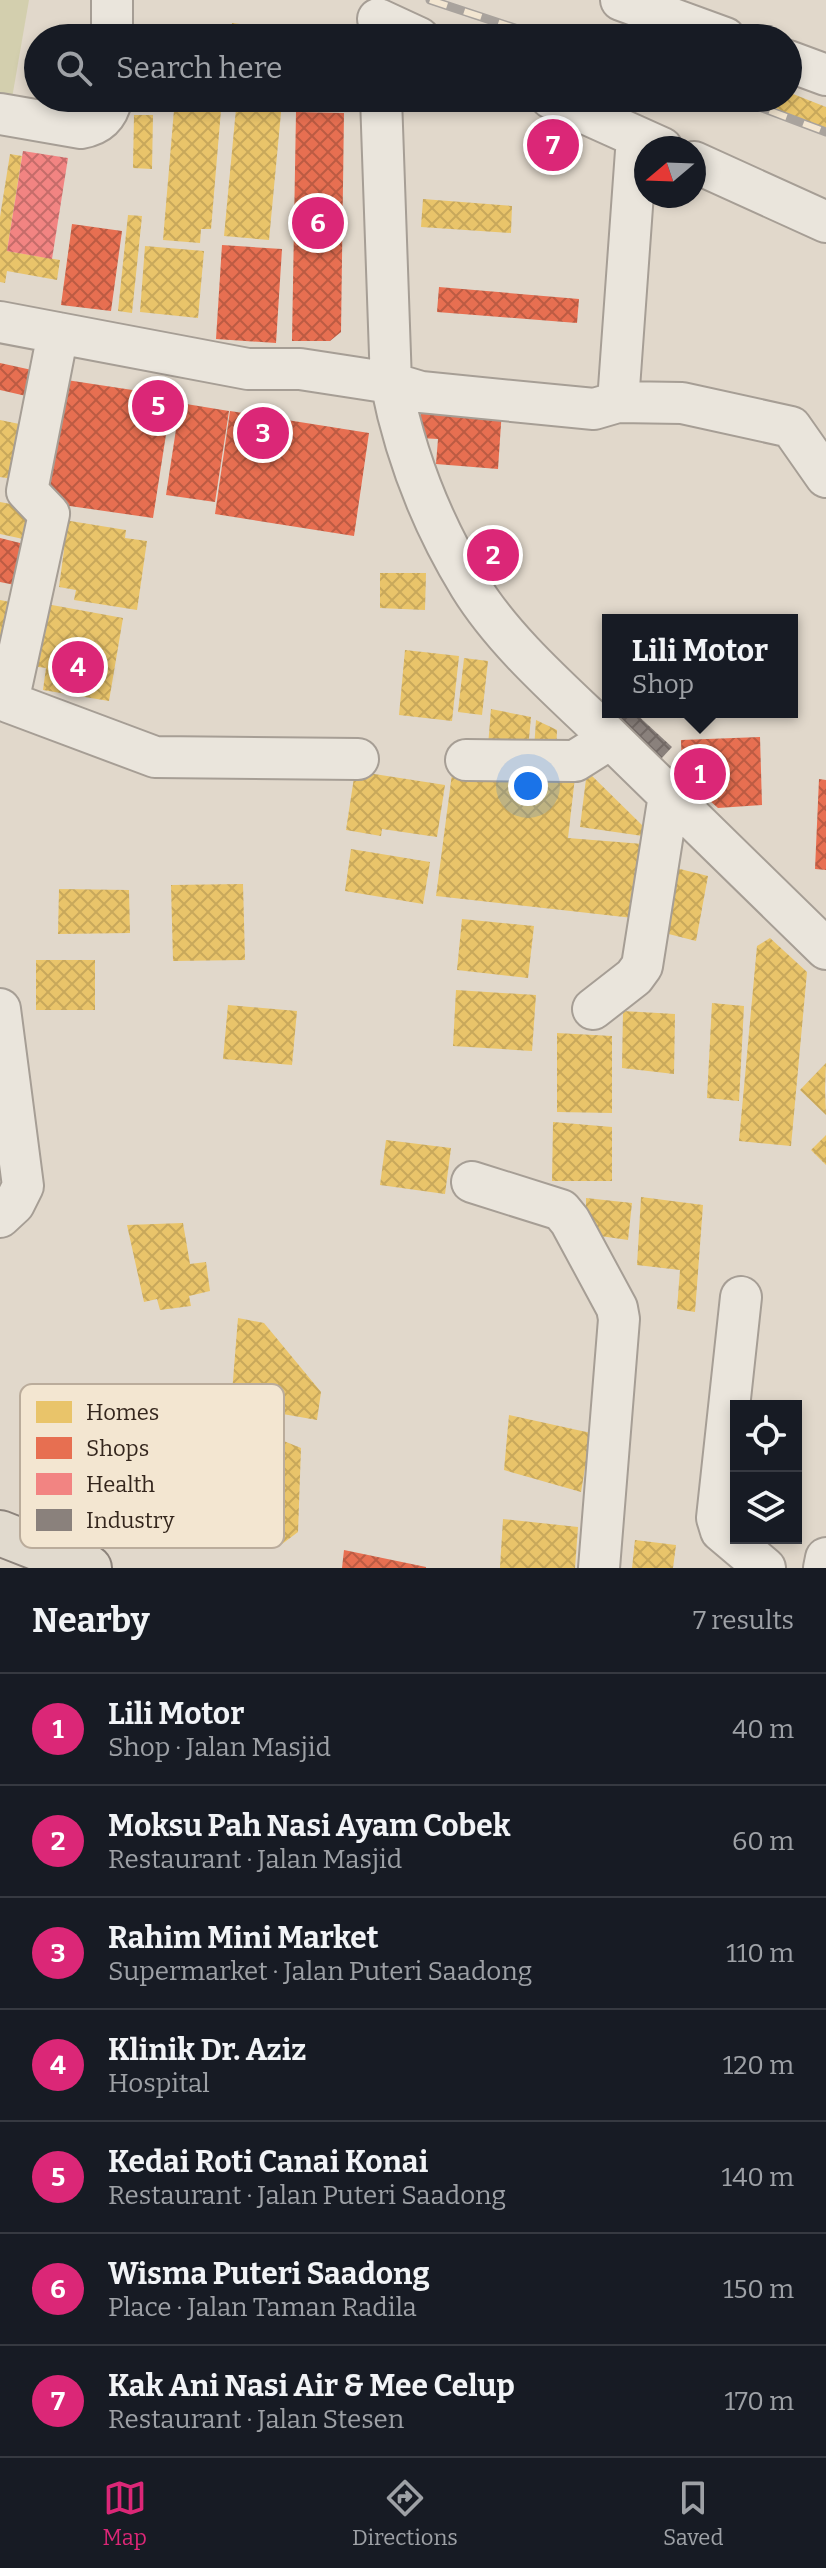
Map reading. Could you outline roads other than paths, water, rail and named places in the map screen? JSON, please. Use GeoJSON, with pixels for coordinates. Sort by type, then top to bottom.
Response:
{"type":"FeatureCollection","features":[{"type":"Feature","properties":{"kind":"main road"},"geometry":{"type":"LineString","coordinates":[[0,1533],[20,1541]]}},
{"type":"Feature","properties":{"kind":"main road"},"geometry":{"type":"LineString","coordinates":[[38,1548],[89,1568]]}},
{"type":"Feature","properties":{"kind":"street"},"geometry":{"type":"LineString","coordinates":[[112,0],[112,24]]}},
{"type":"Feature","properties":{"kind":"street"},"geometry":{"type":"LineString","coordinates":[[621,0],[687,24]]}},
{"type":"Feature","properties":{"kind":"street"},"geometry":{"type":"LineString","coordinates":[[802,66],[826,75]]}},
{"type":"Feature","properties":{"kind":"street"},"geometry":{"type":"LineString","coordinates":[[0,114],[81,128],[101,121],[108,112]]}},
{"type":"Feature","properties":{"kind":"street"},"geometry":{"type":"LineString","coordinates":[[382,112],[394,397],[413,467],[440,531],[471,587],[521,651],[826,949]]}},
{"type":"Feature","properties":{"kind":"street"},"geometry":{"type":"LineString","coordinates":[[582,112],[636,136]]}},
{"type":"Feature","properties":{"kind":"street"},"geometry":{"type":"LineString","coordinates":[[706,167],[826,222]]}},
{"type":"Feature","properties":{"kind":"street"},"geometry":{"type":"LineString","coordinates":[[618,402],[642,208]]}},
{"type":"Feature","properties":{"kind":"street"},"geometry":{"type":"LineString","coordinates":[[0,322],[248,369],[300,369],[394,397],[421,392],[594,409],[618,402],[689,404],[791,427],[826,477]]}},
{"type":"Feature","properties":{"kind":"street"},"geometry":{"type":"LineString","coordinates":[[58,333],[27,491],[49,514],[3,705],[155,757],[358,759]]}},
{"type":"Feature","properties":{"kind":"street"},"geometry":{"type":"LineString","coordinates":[[466,760],[575,761],[610,739]]}},
{"type":"Feature","properties":{"kind":"street"},"geometry":{"type":"LineString","coordinates":[[593,1009],[634,977],[642,966],[669,795]]}},
{"type":"Feature","properties":{"kind":"street"},"geometry":{"type":"LineString","coordinates":[[0,1009],[23,1186],[14,1204],[0,1217]]}},
{"type":"Feature","properties":{"kind":"street"},"geometry":{"type":"LineString","coordinates":[[472,1182],[561,1210],[617,1308],[619,1319],[599,1568]]}},
{"type":"Feature","properties":{"kind":"street"},"geometry":{"type":"LineString","coordinates":[[741,1297],[717,1518],[721,1531],[765,1568]]}},
{"type":"Feature","properties":{"kind":"street"},"geometry":{"type":"LineString","coordinates":[[824,1568],[826,1558]]}},
{"type":"Feature","properties":{"kind":"railway"},"geometry":{"type":"LineString","coordinates":[[430,0],[503,24]]}},
{"type":"Feature","properties":{"kind":"railway"},"geometry":{"type":"LineString","coordinates":[[773,112],[826,132]]}},
{"type":"Feature","properties":{"kind":"place","name":"Kak Ani Nasi Air & Mee Celup"},"geometry":{"type":"Point","coordinates":[553,145]}},
{"type":"Feature","properties":{"kind":"place","name":"Wisma Puteri Saadong"},"geometry":{"type":"Point","coordinates":[318,223]}},
{"type":"Feature","properties":{"kind":"place","name":"Kedai Roti Canai Konai"},"geometry":{"type":"Point","coordinates":[158,406]}},
{"type":"Feature","properties":{"kind":"place","name":"Rahim Mini Market"},"geometry":{"type":"Point","coordinates":[263,433]}},
{"type":"Feature","properties":{"kind":"place","name":"Moksu Pah Nasi Ayam Cobek"},"geometry":{"type":"Point","coordinates":[493,555]}},
{"type":"Feature","properties":{"kind":"place","name":"Klinik Dr. Aziz"},"geometry":{"type":"Point","coordinates":[78,667]}},
{"type":"Feature","properties":{"kind":"place","name":"Lili Motor"},"geometry":{"type":"Point","coordinates":[700,774]}}]}
